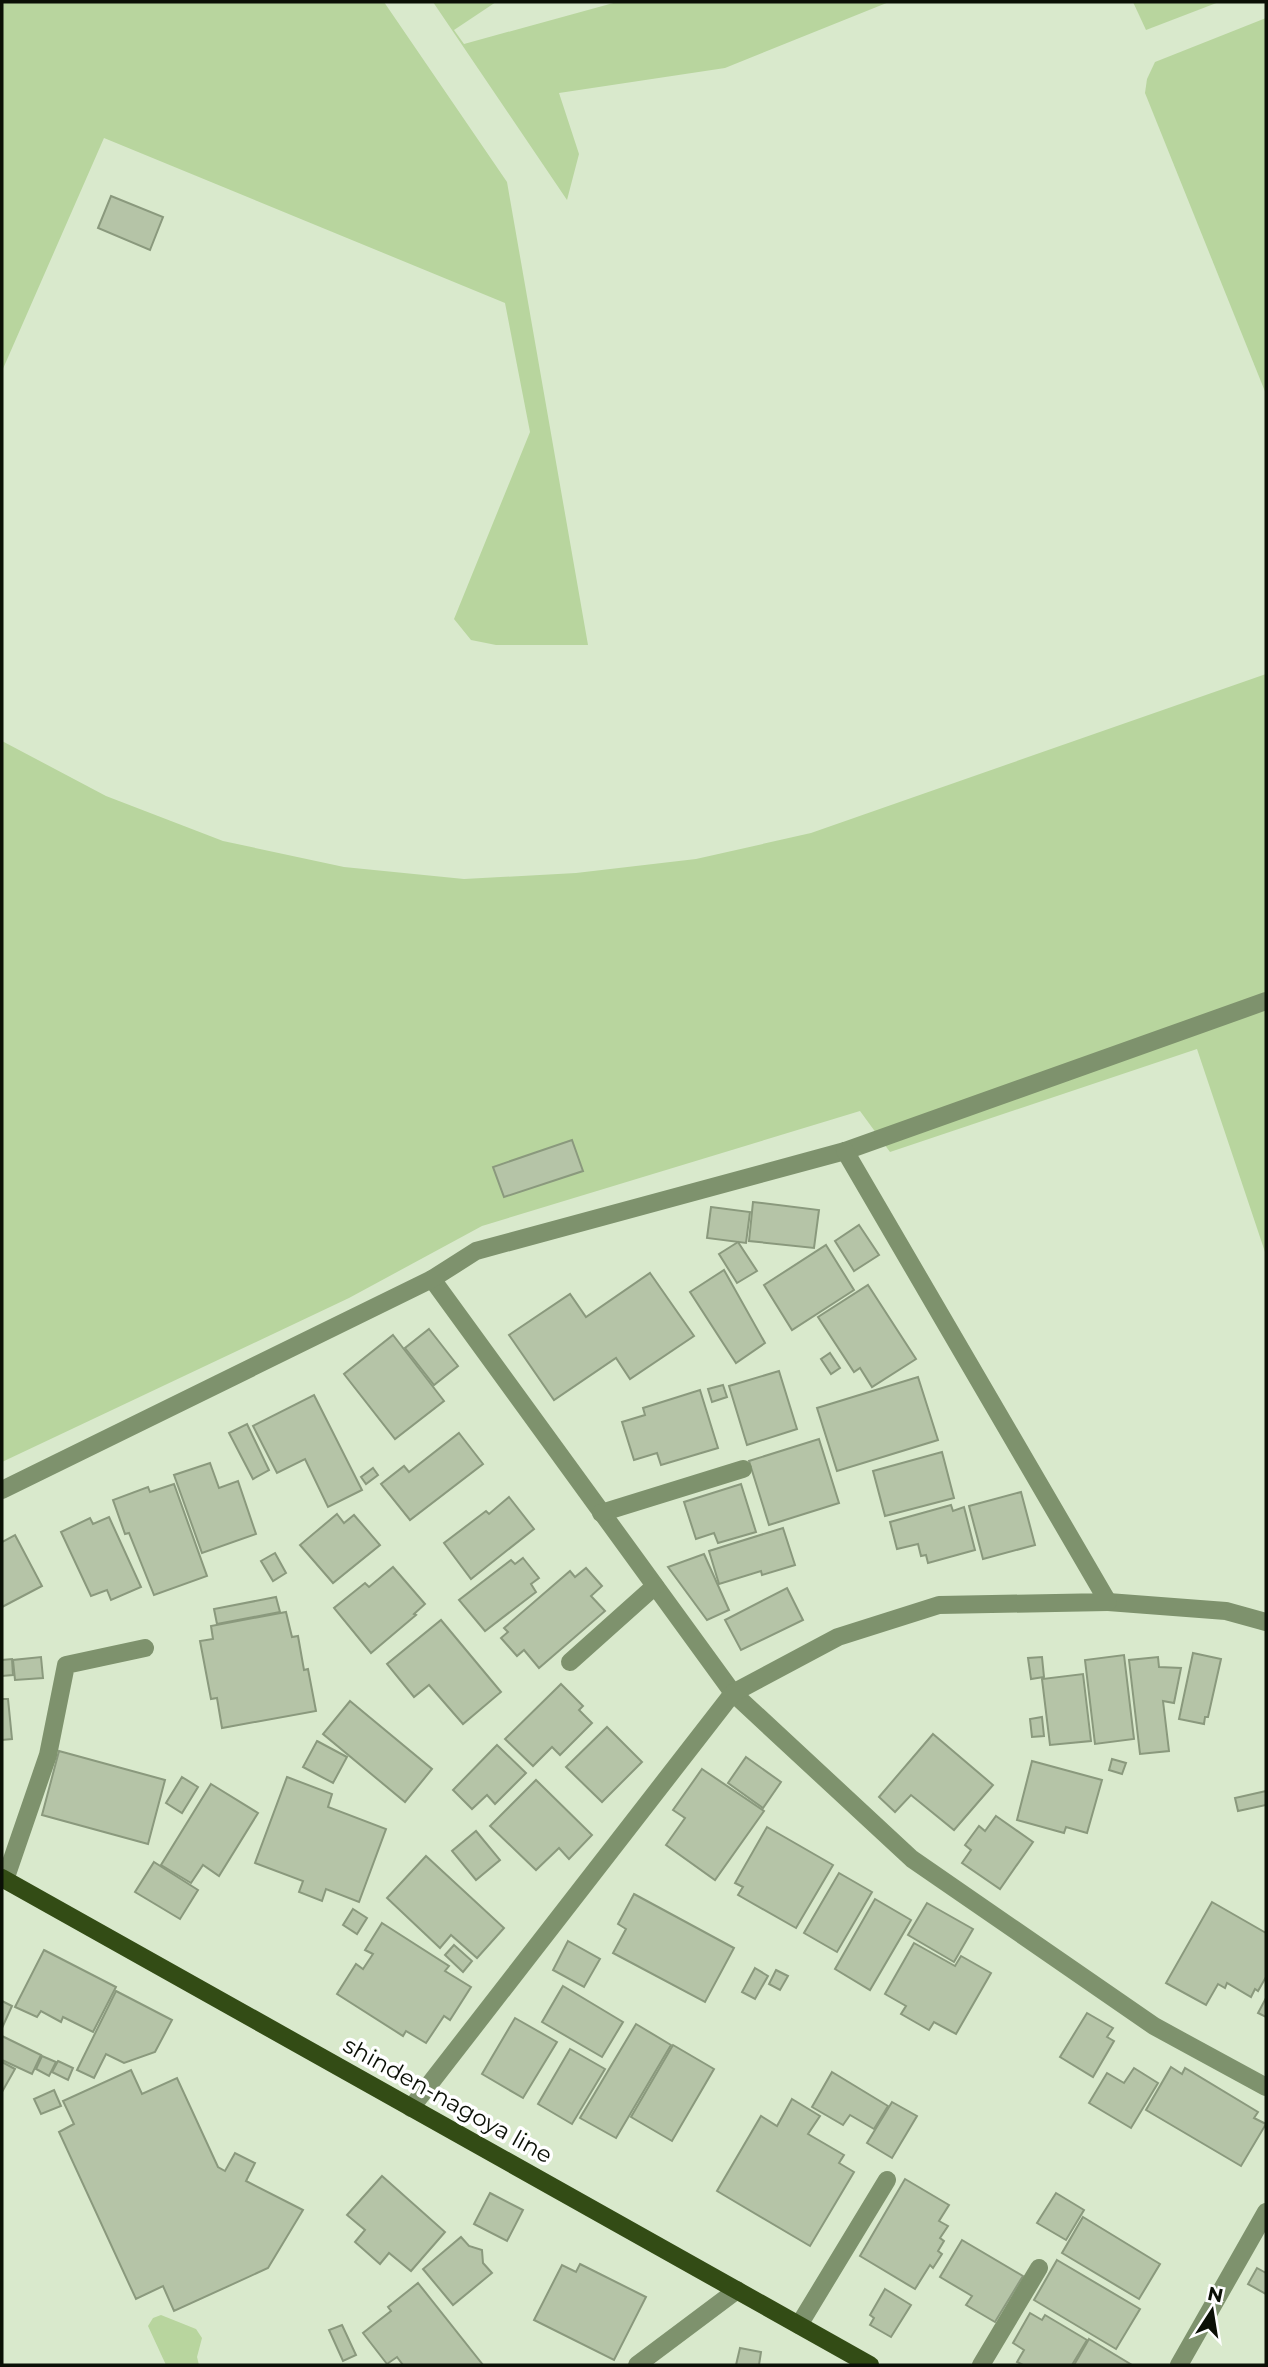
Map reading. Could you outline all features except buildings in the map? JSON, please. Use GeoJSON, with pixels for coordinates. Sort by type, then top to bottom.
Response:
{"type":"FeatureCollection","features":[{"type":"Feature","properties":{"kind":"main road","name":"shinden-nagoya line"},"geometry":{"type":"LineString","coordinates":[[3,1879],[870,2365]]}},
{"type":"Feature","properties":{"kind":"street"},"geometry":{"type":"LineString","coordinates":[[2,1490],[432,1279],[476,1251],[845,1151],[1266,1001]]}},
{"type":"Feature","properties":{"kind":"street"},"geometry":{"type":"LineString","coordinates":[[845,1151],[1108,1602]]}},
{"type":"Feature","properties":{"kind":"street"},"geometry":{"type":"LineString","coordinates":[[432,1279],[733,1693],[912,1859],[1154,2026],[1266,2087]]}},
{"type":"Feature","properties":{"kind":"street"},"geometry":{"type":"LineString","coordinates":[[601,1513],[743,1469]]}},
{"type":"Feature","properties":{"kind":"street"},"geometry":{"type":"LineString","coordinates":[[570,1662],[655,1586]]}},
{"type":"Feature","properties":{"kind":"street"},"geometry":{"type":"LineString","coordinates":[[411,2108],[733,1693],[838,1637],[939,1605],[1108,1602],[1226,1611],[1266,1622]]}},
{"type":"Feature","properties":{"kind":"street"},"geometry":{"type":"LineString","coordinates":[[3,1879],[48,1755],[66,1665],[145,1648]]}},
{"type":"Feature","properties":{"kind":"street"},"geometry":{"type":"LineString","coordinates":[[799,2325],[887,2180]]}},
{"type":"Feature","properties":{"kind":"street"},"geometry":{"type":"LineString","coordinates":[[1179,2365],[1266,2212]]}},
{"type":"Feature","properties":{"kind":"street"},"geometry":{"type":"LineString","coordinates":[[981,2365],[1039,2268]]}},
{"type":"Feature","properties":{"kind":"street"},"geometry":{"type":"LineString","coordinates":[[637,2365],[737,2290]]}},
{"type":"Feature","properties":{"kind":"green space"},"geometry":{"type":"Polygon","coordinates":[[[2,2],[384,2],[507,182],[588,645],[496,645],[471,640],[454,619],[530,432],[505,303],[104,138],[2,371],[2,2]]]}},
{"type":"Feature","properties":{"kind":"green space"},"geometry":{"type":"Polygon","coordinates":[[[433,2],[496,2],[454,30],[464,44],[617,2],[889,2],[725,68],[559,93],[579,154],[567,200],[433,2]]]}},
{"type":"Feature","properties":{"kind":"green space"},"geometry":{"type":"Polygon","coordinates":[[[1133,2],[1219,2],[1146,30],[1133,2]]]}},
{"type":"Feature","properties":{"kind":"green space"},"geometry":{"type":"Polygon","coordinates":[[[1266,18],[1266,394],[1145,93],[1147,79],[1155,62],[1266,18]]]}},
{"type":"Feature","properties":{"kind":"green space"},"geometry":{"type":"Polygon","coordinates":[[[1266,674],[1266,1255],[1197,1049],[890,1152],[860,1111],[482,1226],[349,1298],[2,1462],[2,741],[106,796],[223,841],[344,867],[464,879],[576,873],[696,859],[811,833],[1266,674]]]}},
{"type":"Feature","properties":{"kind":"green space"},"geometry":{"type":"Polygon","coordinates":[[[161,2315],[196,2329],[202,2338],[197,2357],[199,2365],[166,2365],[148,2326],[153,2318],[161,2315]]]}}]}
